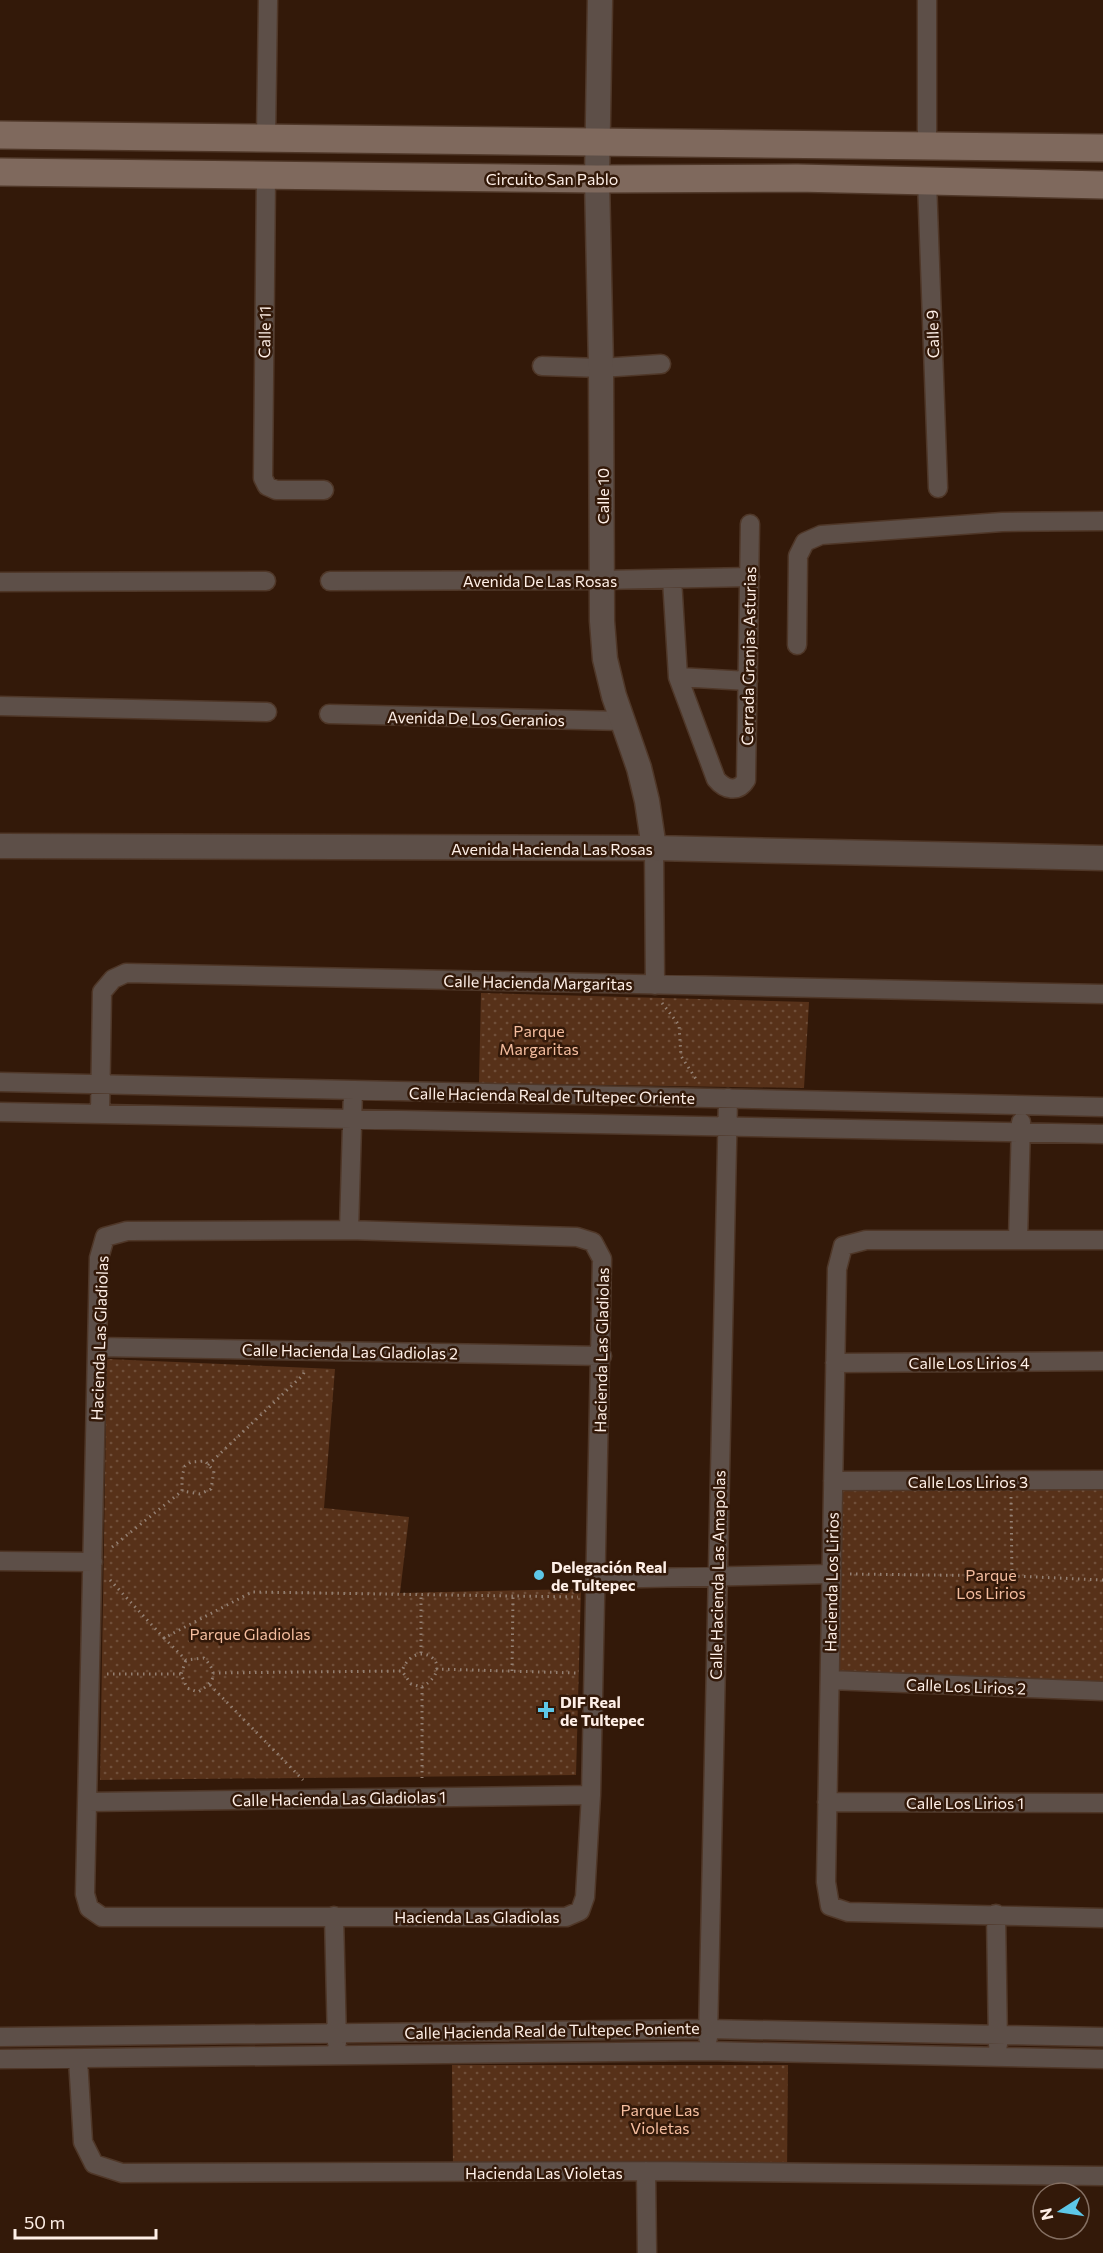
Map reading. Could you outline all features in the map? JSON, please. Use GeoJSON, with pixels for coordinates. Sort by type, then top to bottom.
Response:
{"type":"FeatureCollection","features":[{"type":"Feature","properties":{"kind":"main road"},"geometry":{"type":"LineString","coordinates":[[0,135],[1103,148]]}},
{"type":"Feature","properties":{"kind":"main road","name":"Circuito San Pablo"},"geometry":{"type":"LineString","coordinates":[[0,172],[597,179],[797,178],[1103,185]]}},
{"type":"Feature","properties":{"kind":"street"},"geometry":{"type":"LineString","coordinates":[[266,138],[268,0]]}},
{"type":"Feature","properties":{"kind":"street","name":"Calle 10"},"geometry":{"type":"LineString","coordinates":[[600,0],[597,179],[601,368],[602,621],[605,659],[614,696],[639,768],[654,848],[655,985]]}},
{"type":"Feature","properties":{"kind":"street"},"geometry":{"type":"LineString","coordinates":[[927,0],[927,146]]}},
{"type":"Feature","properties":{"kind":"street","name":"Calle 11"},"geometry":{"type":"LineString","coordinates":[[266,176],[263,478],[267,486],[276,490],[324,490]]}},
{"type":"Feature","properties":{"kind":"street","name":"Calle 9"},"geometry":{"type":"LineString","coordinates":[[927,181],[938,488]]}},
{"type":"Feature","properties":{"kind":"street"},"geometry":{"type":"LineString","coordinates":[[542,366],[601,368],[661,364]]}},
{"type":"Feature","properties":{"kind":"street"},"geometry":{"type":"LineString","coordinates":[[797,645],[798,556],[805,542],[821,535],[991,523],[1103,521]]}},
{"type":"Feature","properties":{"kind":"street","name":"Cerrada Granjas Asturias"},"geometry":{"type":"LineString","coordinates":[[678,677],[716,779],[725,788],[736,789],[742,786],[746,780],[750,524]]}},
{"type":"Feature","properties":{"kind":"street","name":"Avenida De Las Rosas"},"geometry":{"type":"LineString","coordinates":[[330,581],[750,577]]}},
{"type":"Feature","properties":{"kind":"street"},"geometry":{"type":"LineString","coordinates":[[672,579],[678,677],[748,681]]}},
{"type":"Feature","properties":{"kind":"street"},"geometry":{"type":"LineString","coordinates":[[0,582],[266,581]]}},
{"type":"Feature","properties":{"kind":"street"},"geometry":{"type":"LineString","coordinates":[[0,706],[267,712]]}},
{"type":"Feature","properties":{"kind":"street","name":"Avenida De Los Geranios"},"geometry":{"type":"LineString","coordinates":[[329,714],[623,721]]}},
{"type":"Feature","properties":{"kind":"street","name":"Avenida Hacienda Las Rosas"},"geometry":{"type":"LineString","coordinates":[[0,846],[654,848],[1103,858]]}},
{"type":"Feature","properties":{"kind":"street","name":"Calle Hacienda Margaritas"},"geometry":{"type":"LineString","coordinates":[[100,1114],[102,992],[113,979],[126,973],[1103,994]]}},
{"type":"Feature","properties":{"kind":"street","name":"Calle Hacienda Real de Tultepec Oriente"},"geometry":{"type":"LineString","coordinates":[[0,1082],[1103,1107]]}},
{"type":"Feature","properties":{"kind":"street"},"geometry":{"type":"LineString","coordinates":[[349,1230],[352,1090]]}},
{"type":"Feature","properties":{"kind":"street","name":"Calle Hacienda Las Amapolas"},"geometry":{"type":"LineString","coordinates":[[707,2051],[728,1098]]}},
{"type":"Feature","properties":{"kind":"street"},"geometry":{"type":"LineString","coordinates":[[1018,1240],[1021,1105]]}},
{"type":"Feature","properties":{"kind":"street"},"geometry":{"type":"LineString","coordinates":[[0,1113],[1103,1134]]}},
{"type":"Feature","properties":{"kind":"street","name":"Hacienda Las Gladiolas"},"geometry":{"type":"LineString","coordinates":[[349,1230],[577,1237],[593,1242],[602,1259],[602,1356],[591,1795],[585,1897],[580,1911],[566,1917],[102,1917],[89,1908],[85,1894],[98,1347],[99,1258],[105,1237],[127,1231],[349,1230]]}},
{"type":"Feature","properties":{"kind":"street","name":"Hacienda Los Lirios"},"geometry":{"type":"LineString","coordinates":[[1103,1240],[866,1240],[843,1246],[837,1269],[826,1882],[831,1906],[848,1912],[1103,1918]]}},
{"type":"Feature","properties":{"kind":"street","name":"Calle Hacienda Las Gladiolas 2"},"geometry":{"type":"LineString","coordinates":[[98,1347],[602,1356]]}},
{"type":"Feature","properties":{"kind":"street","name":"Calle Los Lirios 4"},"geometry":{"type":"LineString","coordinates":[[835,1363],[1103,1361]]}},
{"type":"Feature","properties":{"kind":"street","name":"Calle Los Lirios 3"},"geometry":{"type":"LineString","coordinates":[[833,1481],[1103,1480]]}},
{"type":"Feature","properties":{"kind":"street"},"geometry":{"type":"LineString","coordinates":[[0,1562],[93,1562]]}},
{"type":"Feature","properties":{"kind":"street"},"geometry":{"type":"LineString","coordinates":[[596,1579],[832,1574]]}},
{"type":"Feature","properties":{"kind":"street","name":"Calle Los Lirios 2"},"geometry":{"type":"LineString","coordinates":[[830,1680],[1103,1691]]}},
{"type":"Feature","properties":{"kind":"street","name":"Calle Hacienda Las Gladiolas 1"},"geometry":{"type":"LineString","coordinates":[[88,1802],[591,1795]]}},
{"type":"Feature","properties":{"kind":"street","name":"Calle Los Lirios 1"},"geometry":{"type":"LineString","coordinates":[[828,1802],[1103,1803]]}},
{"type":"Feature","properties":{"kind":"street"},"geometry":{"type":"LineString","coordinates":[[996,1914],[998,2057]]}},
{"type":"Feature","properties":{"kind":"street"},"geometry":{"type":"LineString","coordinates":[[334,1916],[337,2054]]}},
{"type":"Feature","properties":{"kind":"street","name":"Calle Hacienda Real de Tultepec Poniente"},"geometry":{"type":"LineString","coordinates":[[0,2037],[708,2029],[1103,2037]]}},
{"type":"Feature","properties":{"kind":"street","name":"Calle Hacienda Real de Tultepec Poniente"},"geometry":{"type":"LineString","coordinates":[[0,2059],[707,2051],[1103,2059]]}},
{"type":"Feature","properties":{"kind":"street","name":"Hacienda Las Violetas"},"geometry":{"type":"LineString","coordinates":[[78,2059],[83,2142],[94,2164],[122,2173],[646,2171],[1103,2176]]}},
{"type":"Feature","properties":{"kind":"street"},"geometry":{"type":"LineString","coordinates":[[646,2171],[647,2253]]}},
{"type":"Feature","properties":{"kind":"path"},"geometry":{"type":"LineString","coordinates":[[655,985],[654,993],[679,1025],[681,1056],[709,1098]]}},
{"type":"Feature","properties":{"kind":"path"},"geometry":{"type":"LineString","coordinates":[[208,1465],[303,1375],[314,1351]]}},
{"type":"Feature","properties":{"kind":"path"},"geometry":{"type":"LineString","coordinates":[[182,1491],[184,1466],[191,1462],[205,1461],[213,1471],[211,1489],[200,1494],[182,1491],[93,1562],[186,1660]]}},
{"type":"Feature","properties":{"kind":"path"},"geometry":{"type":"LineString","coordinates":[[1011,1480],[1012,1576]]}},
{"type":"Feature","properties":{"kind":"path"},"geometry":{"type":"LineString","coordinates":[[832,1574],[1012,1576],[1103,1580]]}},
{"type":"Feature","properties":{"kind":"path"},"geometry":{"type":"LineString","coordinates":[[164,1638],[252,1592],[596,1598]]}},
{"type":"Feature","properties":{"kind":"path"},"geometry":{"type":"LineString","coordinates":[[421,1596],[421,1653]]}},
{"type":"Feature","properties":{"kind":"path"},"geometry":{"type":"LineString","coordinates":[[512,1671],[513,1597]]}},
{"type":"Feature","properties":{"kind":"path"},"geometry":{"type":"LineString","coordinates":[[421,1653],[431,1657],[436,1664],[437,1674],[433,1681],[422,1687],[411,1684],[402,1671],[405,1663],[421,1653]]}},
{"type":"Feature","properties":{"kind":"path"},"geometry":{"type":"LineString","coordinates":[[204,1658],[212,1666],[214,1677],[210,1685],[198,1692],[187,1688],[181,1674],[186,1660],[204,1658]]}},
{"type":"Feature","properties":{"kind":"path"},"geometry":{"type":"LineString","coordinates":[[436,1669],[594,1673]]}},
{"type":"Feature","properties":{"kind":"path"},"geometry":{"type":"LineString","coordinates":[[213,1673],[402,1671]]}},
{"type":"Feature","properties":{"kind":"path"},"geometry":{"type":"LineString","coordinates":[[90,1674],[181,1674]]}},
{"type":"Feature","properties":{"kind":"path"},"geometry":{"type":"LineString","coordinates":[[210,1685],[320,1798]]}},
{"type":"Feature","properties":{"kind":"path"},"geometry":{"type":"LineString","coordinates":[[422,1687],[423,1797]]}},
{"type":"Feature","properties":{"kind":"green space","name":"Parque Margaritas"},"geometry":{"type":"Polygon","coordinates":[[[481,993],[809,1002],[804,1088],[479,1083],[481,993]]]}},
{"type":"Feature","properties":{"kind":"green space","name":"Parque Gladiolas"},"geometry":{"type":"Polygon","coordinates":[[[107,1359],[335,1369],[324,1508],[409,1517],[400,1593],[581,1589],[576,1775],[100,1780],[107,1359]]]}},
{"type":"Feature","properties":{"kind":"green space","name":"Parque Los Lirios"},"geometry":{"type":"Polygon","coordinates":[[[837,1484],[1103,1487],[1103,1685],[835,1676],[837,1484]]]}},
{"type":"Feature","properties":{"kind":"green space","name":"Parque Las Violetas"},"geometry":{"type":"Polygon","coordinates":[[[452,2065],[788,2065],[787,2173],[453,2169],[452,2065]]]}},
{"type":"Feature","properties":{"kind":"place","name":"Delegación Real de Tultepec"},"geometry":{"type":"Point","coordinates":[539,1575]}},
{"type":"Feature","properties":{"kind":"place","name":"DIF Real de Tultepec"},"geometry":{"type":"Point","coordinates":[546,1710]}}]}
